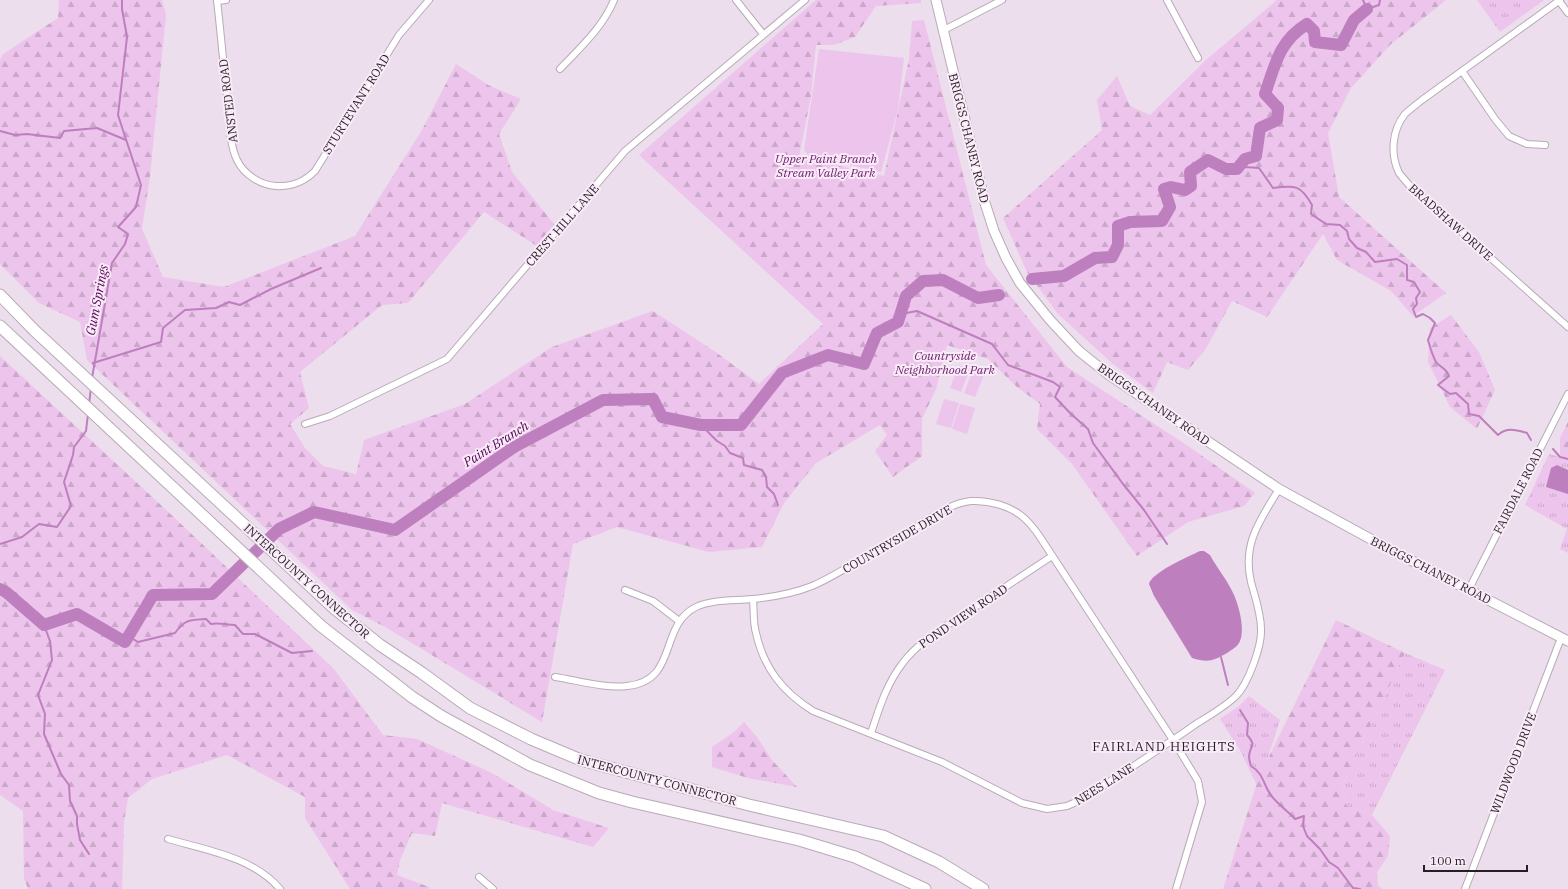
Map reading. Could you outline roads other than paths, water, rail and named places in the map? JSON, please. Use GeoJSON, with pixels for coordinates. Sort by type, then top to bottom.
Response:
{"type":"FeatureCollection","features":[{"type":"Feature","properties":{"kind":"highway","name":"INTERCOUNTY CONNECTOR"},"geometry":{"type":"LineString","coordinates":[[0,295],[35,331],[335,609],[380,645],[470,708],[531,739],[581,760],[749,805],[882,836],[939,862],[983,889]]}},
{"type":"Feature","properties":{"kind":"highway","name":"INTERCOUNTY CONNECTOR"},"geometry":{"type":"LineString","coordinates":[[0,326],[321,626],[412,697],[441,716],[530,765],[599,793],[632,802],[799,840],[855,857],[925,889]]}},
{"type":"Feature","properties":{"kind":"main road","name":"BRIGGS CHANEY ROAD"},"geometry":{"type":"LineString","coordinates":[[936,0],[942,30],[985,203],[994,230],[1006,258],[1020,283],[1050,320],[1079,350],[1109,375],[1279,489],[1389,549],[1469,589],[1564,640]]}},
{"type":"Feature","properties":{"kind":"street"},"geometry":{"type":"LineString","coordinates":[[217,1],[226,0]]}},
{"type":"Feature","properties":{"kind":"street","name":"STURTEVANT ROAD"},"geometry":{"type":"LineString","coordinates":[[270,185],[284,186],[296,183],[307,178],[314,171],[399,35],[430,0]]}},
{"type":"Feature","properties":{"kind":"street"},"geometry":{"type":"LineString","coordinates":[[560,70],[596,30],[611,8],[614,0]]}},
{"type":"Feature","properties":{"kind":"street"},"geometry":{"type":"LineString","coordinates":[[736,0],[763,34]]}},
{"type":"Feature","properties":{"kind":"street","name":"CREST HILL LANE"},"geometry":{"type":"LineString","coordinates":[[305,424],[330,416],[447,359],[625,151],[805,0]]}},
{"type":"Feature","properties":{"kind":"street"},"geometry":{"type":"LineString","coordinates":[[942,30],[1002,0]]}},
{"type":"Feature","properties":{"kind":"street"},"geometry":{"type":"LineString","coordinates":[[1166,0],[1198,58]]}},
{"type":"Feature","properties":{"kind":"street"},"geometry":{"type":"LineString","coordinates":[[1559,0],[1568,13]]}},
{"type":"Feature","properties":{"kind":"street","name":"BRADSHAW DRIVE"},"geometry":{"type":"LineString","coordinates":[[1559,0],[1405,114],[1398,125],[1393,143],[1394,157],[1400,173],[1409,185],[1568,327]]}},
{"type":"Feature","properties":{"kind":"street","name":"ANSTED ROAD"},"geometry":{"type":"LineString","coordinates":[[217,1],[230,128],[237,160],[252,178],[270,185]]}},
{"type":"Feature","properties":{"kind":"street"},"geometry":{"type":"LineString","coordinates":[[1462,71],[1495,119],[1509,136],[1527,144],[1545,145]]}},
{"type":"Feature","properties":{"kind":"street","name":"FAIRDALE ROAD"},"geometry":{"type":"LineString","coordinates":[[1469,589],[1568,394]]}},
{"type":"Feature","properties":{"kind":"street","name":"NEES LANE"},"geometry":{"type":"LineString","coordinates":[[754,599],[756,632],[760,649],[768,667],[782,686],[797,701],[813,711],[942,762],[1022,803],[1047,809],[1067,806],[1083,799],[1173,740],[1236,696],[1246,684],[1260,642],[1261,629],[1260,616],[1251,580],[1249,553],[1255,529],[1279,489]]}},
{"type":"Feature","properties":{"kind":"street","name":"COUNTRYSIDE DRIVE"},"geometry":{"type":"LineString","coordinates":[[555,677],[617,687],[629,686],[641,682],[652,677],[658,670],[665,659],[671,635],[679,621],[696,607],[715,602],[783,596],[812,586],[836,574],[948,508],[970,501],[989,502],[1007,508],[1024,518],[1038,534],[1173,740],[1198,781],[1202,802],[1176,889]]}},
{"type":"Feature","properties":{"kind":"street","name":"POND VIEW ROAD"},"geometry":{"type":"LineString","coordinates":[[871,733],[891,680],[916,648],[1052,556]]}},
{"type":"Feature","properties":{"kind":"street"},"geometry":{"type":"LineString","coordinates":[[625,590],[653,601],[679,621]]}},
{"type":"Feature","properties":{"kind":"street","name":"WILDWOOD DRIVE"},"geometry":{"type":"LineString","coordinates":[[1465,889],[1564,640]]}},
{"type":"Feature","properties":{"kind":"street"},"geometry":{"type":"LineString","coordinates":[[168,839],[238,859],[252,866],[280,889]]}},
{"type":"Feature","properties":{"kind":"street"},"geometry":{"type":"LineString","coordinates":[[479,878],[492,889]]}},
{"type":"Feature","properties":{"kind":"waterway","name":"Gum Springs"},"geometry":{"type":"LineString","coordinates":[[92,378],[112,263],[125,244],[128,234],[118,227],[136,207],[141,185],[118,115],[127,37],[122,9],[122,0]]}},
{"type":"Feature","properties":{"kind":"waterway","name":"Paint Branch"},"geometry":{"type":"LineString","coordinates":[[1363,0],[1367,9],[1379,5],[1380,0]]}},
{"type":"Feature","properties":{"kind":"waterway","name":"Paint Branch"},"geometry":{"type":"LineString","coordinates":[[1032,279],[1064,276],[1095,258],[1112,257],[1118,245],[1118,226],[1130,222],[1162,221],[1170,207],[1164,189],[1171,187],[1185,190],[1191,186],[1190,172],[1208,160],[1226,169],[1237,169],[1245,159],[1256,156],[1260,128],[1277,120],[1278,108],[1265,94],[1279,54],[1290,38],[1307,24],[1314,31],[1315,42],[1341,45],[1354,20],[1367,9]]}},
{"type":"Feature","properties":{"kind":"waterway"},"geometry":{"type":"LineString","coordinates":[[0,131],[15,135],[27,134],[60,138],[64,131],[97,128],[126,140]]}},
{"type":"Feature","properties":{"kind":"waterway"},"geometry":{"type":"LineString","coordinates":[[1237,169],[1245,167],[1259,168],[1273,188],[1292,187],[1301,190],[1312,205],[1311,214],[1326,224],[1340,225],[1347,231],[1349,239],[1357,248],[1366,252],[1375,262],[1397,259],[1407,265],[1407,280],[1414,282],[1420,292],[1416,298],[1417,304],[1413,309],[1416,317],[1423,314],[1435,323],[1428,340],[1436,362],[1449,376],[1438,385],[1450,394],[1456,393],[1468,404],[1469,414],[1479,416],[1498,435],[1501,432],[1515,430],[1527,433],[1531,440]]}},
{"type":"Feature","properties":{"kind":"waterway"},"geometry":{"type":"LineString","coordinates":[[93,363],[161,342],[163,328],[185,310],[216,308],[229,302],[240,305],[271,289],[321,268]]}},
{"type":"Feature","properties":{"kind":"waterway","name":"Paint Branch"},"geometry":{"type":"LineString","coordinates":[[0,589],[6,592],[44,625],[77,614],[125,642],[153,595],[212,594],[279,529],[314,512],[395,530],[514,447],[603,400],[653,399],[662,417],[701,425],[741,425],[782,373],[828,355],[864,364],[877,333],[898,322],[906,296],[923,281],[943,280],[978,298],[999,295]]}},
{"type":"Feature","properties":{"kind":"waterway"},"geometry":{"type":"LineString","coordinates":[[901,314],[917,311],[992,344],[1008,365],[1053,382],[1060,387],[1055,397],[1088,429],[1093,443],[1144,510],[1167,544]]}},
{"type":"Feature","properties":{"kind":"waterway","name":"Gum Springs"},"geometry":{"type":"LineString","coordinates":[[89,404],[91,388]]}},
{"type":"Feature","properties":{"kind":"waterway","name":"Gum Springs"},"geometry":{"type":"LineString","coordinates":[[0,544],[22,537],[39,524],[57,527],[71,506],[64,482],[73,455],[74,447],[86,431],[88,414]]}},
{"type":"Feature","properties":{"kind":"waterway"},"geometry":{"type":"LineString","coordinates":[[701,425],[717,441],[725,446],[730,453],[743,458],[744,465],[762,470],[766,477],[767,487],[774,494],[778,505]]}},
{"type":"Feature","properties":{"kind":"waterway"},"geometry":{"type":"LineString","coordinates":[[1553,449],[1560,457],[1568,459]]}},
{"type":"Feature","properties":{"kind":"waterway"},"geometry":{"type":"LineString","coordinates":[[128,636],[138,642],[175,633],[188,621],[206,619],[211,624],[217,623],[235,625],[243,634],[255,634],[292,653],[312,651]]}},
{"type":"Feature","properties":{"kind":"waterway"},"geometry":{"type":"LineString","coordinates":[[44,625],[50,641],[52,660],[38,695],[45,714],[44,734],[61,774],[69,785],[70,801],[77,816],[80,840],[89,854]]}},
{"type":"Feature","properties":{"kind":"waterway"},"geometry":{"type":"LineString","coordinates":[[1221,657],[1228,685]]}},
{"type":"Feature","properties":{"kind":"waterway"},"geometry":{"type":"LineString","coordinates":[[1240,710],[1248,723],[1247,735],[1252,741],[1249,756],[1251,766],[1258,772],[1270,794],[1278,803],[1295,819],[1304,816],[1303,826],[1307,836],[1320,849],[1329,862],[1338,868],[1353,888],[1360,889]]}},
{"type":"Feature","properties":{"kind":"district","name":"FAIRLAND HEIGHTS"},"geometry":{"type":"Point","coordinates":[1164,746]}},
{"type":"Feature","properties":{"kind":"park label","name":"Upper Paint Branch Stream Valley Park"},"geometry":{"type":"Point","coordinates":[826,165]}},
{"type":"Feature","properties":{"kind":"park label","name":"Countryside Neighborhood Park"},"geometry":{"type":"Point","coordinates":[945,362]}}]}
